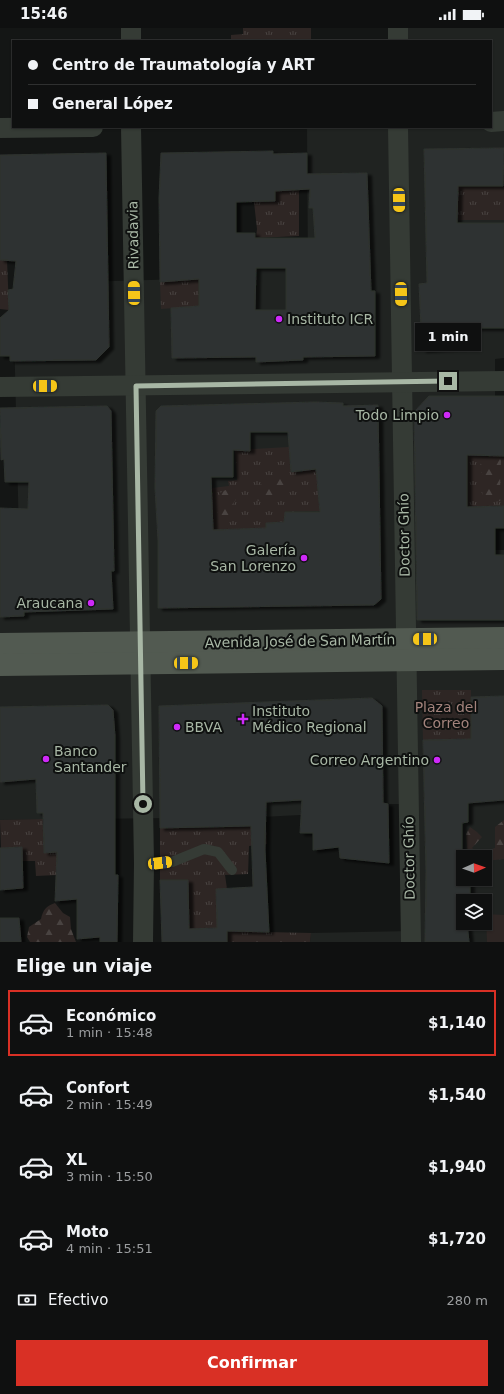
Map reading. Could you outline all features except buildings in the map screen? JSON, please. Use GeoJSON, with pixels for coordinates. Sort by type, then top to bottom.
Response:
{"type":"FeatureCollection","features":[{"type":"Feature","properties":{"kind":"main road","name":"Avenida José de San Martín"},"geometry":{"type":"LineString","coordinates":[[406,650],[504,638]]}},
{"type":"Feature","properties":{"kind":"main road","name":"Avenida José de San Martín"},"geometry":{"type":"LineString","coordinates":[[0,644],[140,653]]}},
{"type":"Feature","properties":{"kind":"main road","name":"Avenida José de San Martín"},"geometry":{"type":"LineString","coordinates":[[0,665],[140,653],[406,650],[504,659]]}},
{"type":"Feature","properties":{"kind":"street"},"geometry":{"type":"LineString","coordinates":[[131,28],[131,40]]}},
{"type":"Feature","properties":{"kind":"street"},"geometry":{"type":"LineString","coordinates":[[398,28],[398,40]]}},
{"type":"Feature","properties":{"kind":"street"},"geometry":{"type":"LineString","coordinates":[[492,122],[504,121]]}},
{"type":"Feature","properties":{"kind":"street"},"geometry":{"type":"LineString","coordinates":[[0,128],[12,128]]}},
{"type":"Feature","properties":{"kind":"street","name":"Rivadavia"},"geometry":{"type":"LineString","coordinates":[[131,128],[144,863],[143,942]]}},
{"type":"Feature","properties":{"kind":"street","name":"Doctor Ghío"},"geometry":{"type":"LineString","coordinates":[[398,128],[411,942]]}},
{"type":"Feature","properties":{"kind":"street"},"geometry":{"type":"LineString","coordinates":[[0,387],[504,380]]}},
{"type":"Feature","properties":{"kind":"lane"},"geometry":{"type":"LineString","coordinates":[[144,863],[172,862],[204,849],[218,852],[232,870]]}},
{"type":"Feature","properties":{"kind":"shaded area"},"geometry":{"type":"Polygon","coordinates":[[[398,28],[504,28],[504,358],[495,359],[495,550],[504,550],[504,942],[310,942],[311,933],[411,931],[408,804],[388,804],[340,798],[338,813],[262,817],[0,820],[0,539],[19,537],[13,289],[44,283],[255,277],[255,268],[286,268],[308,276],[307,128],[492,128],[492,40],[398,40],[398,28]]]}},
{"type":"Feature","properties":{"kind":"green space"},"geometry":{"type":"Polygon","coordinates":[[[243,28],[311,28],[311,40],[231,40],[231,35],[243,34],[243,28]]]}},
{"type":"Feature","properties":{"kind":"green space"},"geometry":{"type":"Polygon","coordinates":[[[274,165],[299,189],[299,236],[256,238],[257,229],[254,202],[275,201],[274,165]]]}},
{"type":"Feature","properties":{"kind":"green space"},"geometry":{"type":"Polygon","coordinates":[[[503,176],[504,220],[458,220],[458,186],[503,186],[503,176]]]}},
{"type":"Feature","properties":{"kind":"green space"},"geometry":{"type":"Polygon","coordinates":[[[0,260],[7,260],[9,310],[0,309],[0,260]]]}},
{"type":"Feature","properties":{"kind":"green space"},"geometry":{"type":"Polygon","coordinates":[[[199,279],[199,306],[161,309],[160,282],[199,279]]]}},
{"type":"Feature","properties":{"kind":"green space"},"geometry":{"type":"Polygon","coordinates":[[[289,447],[291,472],[304,471],[304,466],[316,465],[323,511],[285,512],[284,522],[266,523],[267,553],[206,530],[212,509],[212,488],[229,486],[228,481],[237,480],[235,450],[289,447]]]}},
{"type":"Feature","properties":{"kind":"green space"},"geometry":{"type":"Polygon","coordinates":[[[467,452],[504,456],[504,506],[461,507],[467,452]]]}},
{"type":"Feature","properties":{"kind":"green space"},"geometry":{"type":"Polygon","coordinates":[[[484,455],[501,458],[500,489],[503,494],[500,501],[486,503],[482,499],[483,478],[480,466],[484,455]]]}},
{"type":"Feature","properties":{"kind":"green space"},"geometry":{"type":"Polygon","coordinates":[[[275,471],[288,484],[285,495],[261,502],[254,499],[257,488],[275,471]]]}},
{"type":"Feature","properties":{"kind":"green space"},"geometry":{"type":"Polygon","coordinates":[[[235,485],[238,493],[235,501],[229,508],[230,514],[220,520],[217,516],[220,493],[235,485]]]}},
{"type":"Feature","properties":{"kind":"green space","name":"Plaza del Correo"},"geometry":{"type":"Polygon","coordinates":[[[422,690],[471,690],[471,739],[423,740],[422,690]]]}},
{"type":"Feature","properties":{"kind":"green space"},"geometry":{"type":"Polygon","coordinates":[[[43,819],[44,852],[57,852],[57,875],[36,876],[35,861],[22,861],[22,847],[1,848],[0,820],[43,819]]]}},
{"type":"Feature","properties":{"kind":"green space"},"geometry":{"type":"Polygon","coordinates":[[[504,820],[504,859],[492,860],[492,850],[489,850],[495,848],[495,827],[504,820]]]}},
{"type":"Feature","properties":{"kind":"green space"},"geometry":{"type":"Polygon","coordinates":[[[266,826],[267,844],[249,846],[248,874],[225,875],[227,889],[217,928],[189,929],[188,880],[160,880],[160,828],[266,826]]]}},
{"type":"Feature","properties":{"kind":"green space"},"geometry":{"type":"Polygon","coordinates":[[[470,827],[482,837],[472,848],[475,850],[467,850],[466,834],[470,827]]]}},
{"type":"Feature","properties":{"kind":"green space"},"geometry":{"type":"Polygon","coordinates":[[[55,903],[63,913],[70,917],[71,929],[76,942],[30,942],[27,937],[29,927],[41,919],[47,907],[55,903]]]}},
{"type":"Feature","properties":{"kind":"green space"},"geometry":{"type":"Polygon","coordinates":[[[492,914],[504,915],[504,942],[487,942],[487,930],[492,930],[492,914]]]}},
{"type":"Feature","properties":{"kind":"green space"},"geometry":{"type":"Polygon","coordinates":[[[227,931],[311,933],[310,942],[227,942],[227,931]]]}},
{"type":"Feature","properties":{"kind":"place","name":"Instituto ICR"},"geometry":{"type":"Point","coordinates":[279,319]}},
{"type":"Feature","properties":{"kind":"place","name":"Todo Limpio"},"geometry":{"type":"Point","coordinates":[447,415]}},
{"type":"Feature","properties":{"kind":"place","name":"Galería San Lorenzo"},"geometry":{"type":"Point","coordinates":[304,558]}},
{"type":"Feature","properties":{"kind":"place","name":"Araucana"},"geometry":{"type":"Point","coordinates":[91,603]}},
{"type":"Feature","properties":{"kind":"place","name":"Instituto Médico Regional"},"geometry":{"type":"Point","coordinates":[243,719]}},
{"type":"Feature","properties":{"kind":"place","name":"BBVA"},"geometry":{"type":"Point","coordinates":[177,727]}},
{"type":"Feature","properties":{"kind":"place","name":"Banco Santander"},"geometry":{"type":"Point","coordinates":[46,759]}},
{"type":"Feature","properties":{"kind":"place","name":"Correo Argentino"},"geometry":{"type":"Point","coordinates":[437,760]}},
{"type":"Feature","properties":{"kind":"route"},"geometry":{"type":"LineString","coordinates":[[143,804],[136,386],[448,381]]}}]}
